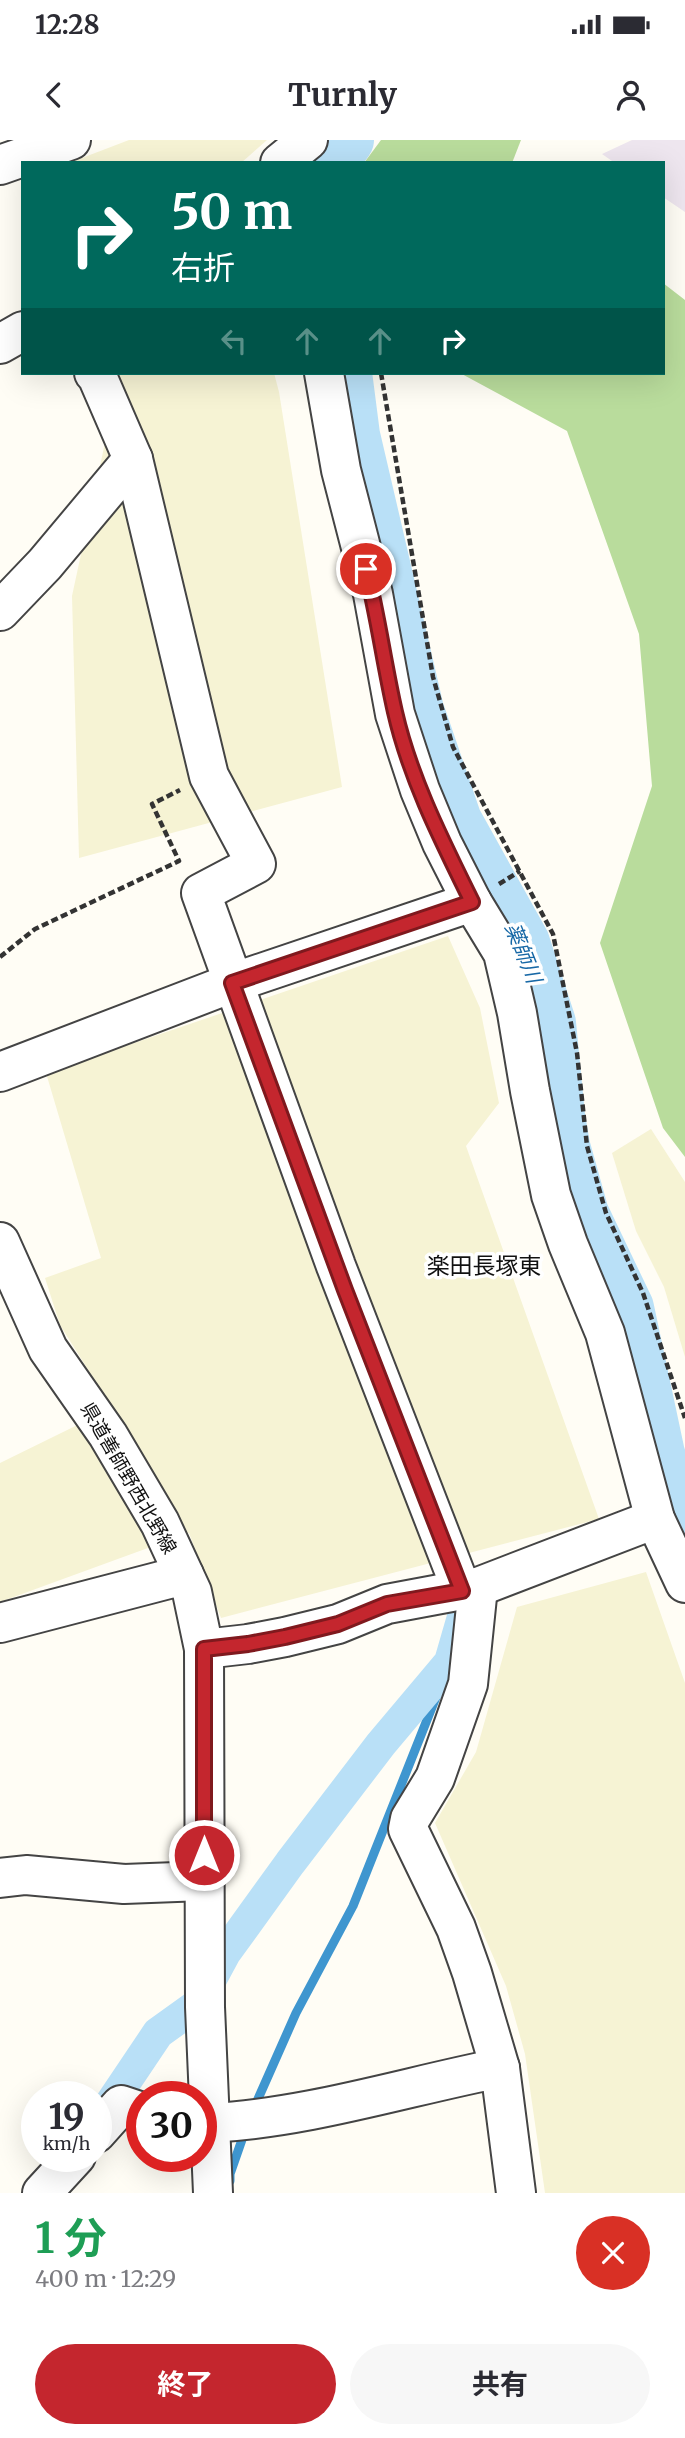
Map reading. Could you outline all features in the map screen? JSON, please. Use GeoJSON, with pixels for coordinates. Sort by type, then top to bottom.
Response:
{"type":"FeatureCollection","features":[{"type":"Feature","properties":{"kind":"street"},"geometry":{"type":"LineString","coordinates":[[0,165],[71,140]]}},
{"type":"Feature","properties":{"kind":"street"},"geometry":{"type":"LineString","coordinates":[[282,161],[308,140]]}},
{"type":"Feature","properties":{"kind":"street"},"geometry":{"type":"LineString","coordinates":[[0,344],[21,332]]}},
{"type":"Feature","properties":{"kind":"street"},"geometry":{"type":"LineString","coordinates":[[96,375],[133,459],[209,776],[256,863],[201,893],[341,1279],[472,1598],[468,1684],[436,1778],[410,1819],[408,1829],[456,1928],[500,2068],[516,2193]]}},
{"type":"Feature","properties":{"kind":"street"},"geometry":{"type":"LineString","coordinates":[[324,375],[341,470],[373,594],[395,714],[420,790],[442,843],[472,902],[503,953],[551,1195],[605,1333],[655,1519],[685,1584]]}},
{"type":"Feature","properties":{"kind":"street"},"geometry":{"type":"LineString","coordinates":[[0,611],[45,564],[133,459]]}},
{"type":"Feature","properties":{"kind":"street"},"geometry":{"type":"LineString","coordinates":[[0,1072],[232,983],[472,902]]}},
{"type":"Feature","properties":{"kind":"street","name":"県道善師野西北野線"},"geometry":{"type":"LineString","coordinates":[[0,1242],[48,1349],[108,1435],[160,1523],[192,1592],[204,1649],[206,2081]]}},
{"type":"Feature","properties":{"kind":"street"},"geometry":{"type":"LineString","coordinates":[[204,1649],[248,1644],[338,1624],[387,1604],[472,1598],[655,1519]]}},
{"type":"Feature","properties":{"kind":"street"},"geometry":{"type":"LineString","coordinates":[[0,1623],[184,1575]]}},
{"type":"Feature","properties":{"kind":"street"},"geometry":{"type":"LineString","coordinates":[[0,1878],[26,1875],[124,1884],[204,1881]]}},
{"type":"Feature","properties":{"kind":"street"},"geometry":{"type":"LineString","coordinates":[[217,2119],[237,2122],[353,2101],[500,2068]]}},
{"type":"Feature","properties":{"kind":"street"},"geometry":{"type":"LineString","coordinates":[[112,2115],[121,2105],[126,2107]]}},
{"type":"Feature","properties":{"kind":"street"},"geometry":{"type":"LineString","coordinates":[[42,2193],[61,2172]]}},
{"type":"Feature","properties":{"kind":"street","name":"県道善師野西北野線"},"geometry":{"type":"LineString","coordinates":[[211,2172],[213,2193]]}},
{"type":"Feature","properties":{"kind":"path"},"geometry":{"type":"LineString","coordinates":[[381,375],[433,677],[453,747],[553,934],[577,1053],[587,1146],[606,1213],[643,1293],[685,1418]]}},
{"type":"Feature","properties":{"kind":"path"},"geometry":{"type":"LineString","coordinates":[[0,957],[34,929],[179,861],[152,804],[209,776]]}},
{"type":"Feature","properties":{"kind":"shaded area"},"geometry":{"type":"Polygon","coordinates":[[[129,140],[267,140],[243,161],[74,161],[129,140]]]}},
{"type":"Feature","properties":{"kind":"shaded area"},"geometry":{"type":"Polygon","coordinates":[[[632,140],[685,140],[685,212],[665,198],[665,161],[612,161],[602,154],[632,140]]]}},
{"type":"Feature","properties":{"kind":"shaded area"},"geometry":{"type":"Polygon","coordinates":[[[120,375],[275,375],[342,787],[79,858],[72,596],[120,375]]]}},
{"type":"Feature","properties":{"kind":"shaded area"},"geometry":{"type":"Polygon","coordinates":[[[448,936],[480,1008],[499,1103],[466,1146],[599,1519],[221,1618],[189,1533],[0,1602],[0,1463],[112,1408],[60,1325],[45,1278],[101,1258],[46,1073],[448,936]]]}},
{"type":"Feature","properties":{"kind":"shaded area"},"geometry":{"type":"Polygon","coordinates":[[[651,1129],[685,1182],[685,1357],[664,1287],[636,1231],[612,1153],[651,1129]]]}},
{"type":"Feature","properties":{"kind":"shaded area"},"geometry":{"type":"Polygon","coordinates":[[[646,1572],[685,1683],[685,2193],[545,2193],[525,2054],[506,1986],[435,1823],[476,1752],[517,1607],[646,1572]]]}},
{"type":"Feature","properties":{"kind":"green space"},"geometry":{"type":"Polygon","coordinates":[[[381,140],[521,140],[513,161],[365,161],[381,140]]]}},
{"type":"Feature","properties":{"kind":"green space"},"geometry":{"type":"Polygon","coordinates":[[[665,285],[685,300],[685,1157],[663,1128],[600,943],[652,786],[639,634],[567,431],[464,375],[665,375],[665,285]]]}},
{"type":"Feature","properties":{"kind":"waterway","name":"薬師川"},"geometry":{"type":"LineString","coordinates":[[331,161],[347,140]]}},
{"type":"Feature","properties":{"kind":"waterway","name":"薬師川"},"geometry":{"type":"LineString","coordinates":[[345,375],[353,435],[417,710],[455,821],[523,943],[549,1023],[563,1146],[582,1214],[627,1308],[658,1454],[685,1539]]}},
{"type":"Feature","properties":{"kind":"waterway"},"geometry":{"type":"LineString","coordinates":[[112,2102],[158,2033],[197,2005],[225,1953],[290,1863],[381,1744],[450,1662],[463,1617]]}},
{"type":"Feature","properties":{"kind":"waterway"},"geometry":{"type":"LineString","coordinates":[[254,2108],[296,2013],[353,1906],[450,1662]]}},
{"type":"Feature","properties":{"kind":"waterway"},"geometry":{"type":"LineString","coordinates":[[230,2181],[245,2131]]}},
{"type":"Feature","properties":{"kind":"district","name":"楽田長塚東"},"geometry":{"type":"Point","coordinates":[484,1266]}},
{"type":"Feature","properties":{"kind":"route"},"geometry":{"type":"LineString","coordinates":[[204,1855],[204,1649],[285,1637],[338,1624],[387,1604],[462,1591],[345,1290],[232,983],[472,902],[442,843],[420,790],[395,714],[366,569]]}}]}
